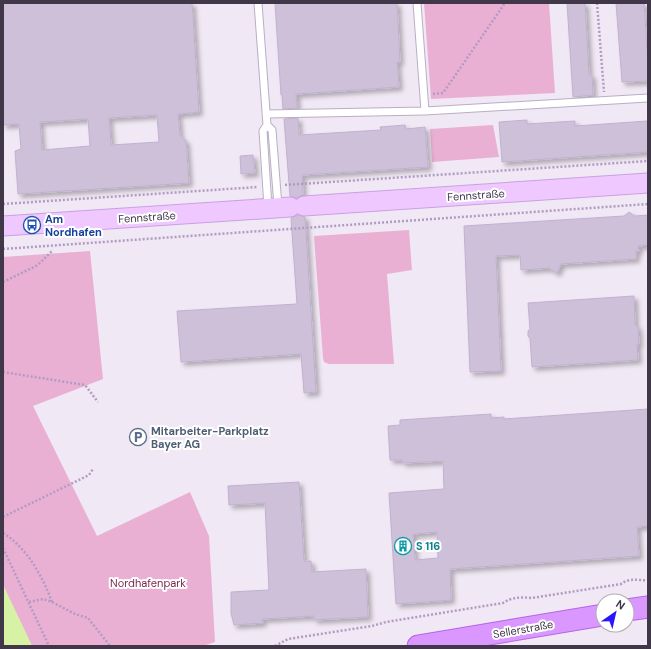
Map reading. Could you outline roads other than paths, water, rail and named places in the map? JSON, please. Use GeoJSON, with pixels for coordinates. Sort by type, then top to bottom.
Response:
{"type":"FeatureCollection","features":[{"type":"Feature","properties":{"kind":"main road","name":"Fennstraße"},"geometry":{"type":"LineString","coordinates":[[3,226],[648,183]]}},
{"type":"Feature","properties":{"kind":"main road"},"geometry":{"type":"LineString","coordinates":[[635,609],[648,607]]}},
{"type":"Feature","properties":{"kind":"main road","name":"Sellerstraße"},"geometry":{"type":"LineString","coordinates":[[418,646],[595,616]]}},
{"type":"Feature","properties":{"kind":"lane"},"geometry":{"type":"LineString","coordinates":[[258,3],[267,125],[263,131],[266,186],[285,208]]}},
{"type":"Feature","properties":{"kind":"lane"},"geometry":{"type":"LineString","coordinates":[[416,3],[424,111]]}},
{"type":"Feature","properties":{"kind":"lane"},"geometry":{"type":"LineString","coordinates":[[266,114],[424,111],[648,98]]}},
{"type":"Feature","properties":{"kind":"lane"},"geometry":{"type":"LineString","coordinates":[[267,125],[272,130],[276,186],[285,208]]}},
{"type":"Feature","properties":{"kind":"place","name":"Am Nordhafen"},"geometry":{"type":"Point","coordinates":[32,225]}},
{"type":"Feature","properties":{"kind":"place","name":"Mitarbeiter-Parkplatz Bayer AG"},"geometry":{"type":"Point","coordinates":[138,437]}},
{"type":"Feature","properties":{"kind":"place","name":"S 116"},"geometry":{"type":"Point","coordinates":[403,546]}},
{"type":"Feature","properties":{"kind":"park label","name":"Nordhafenpark"},"geometry":{"type":"Point","coordinates":[148,583]}}]}
